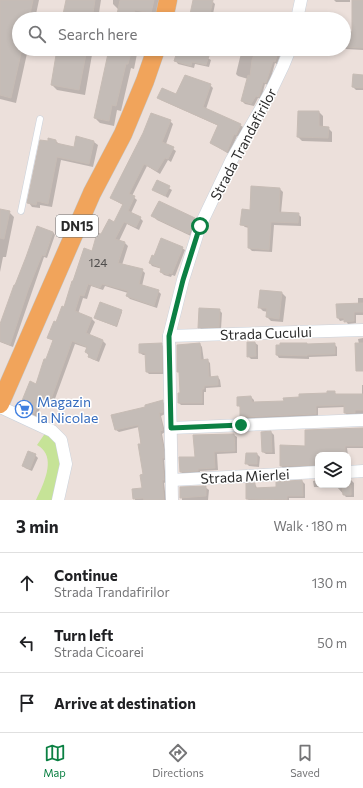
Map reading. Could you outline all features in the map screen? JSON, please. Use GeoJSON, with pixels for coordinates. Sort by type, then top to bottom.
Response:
{"type":"FeatureCollection","features":[{"type":"Feature","properties":{"kind":"main road"},"geometry":{"type":"LineString","coordinates":[[165,12],[168,0]]}},
{"type":"Feature","properties":{"kind":"main road","name":"DN15"},"geometry":{"type":"LineString","coordinates":[[0,404],[92,193],[123,134],[154,56]]}},
{"type":"Feature","properties":{"kind":"street"},"geometry":{"type":"LineString","coordinates":[[298,12],[301,0]]}},
{"type":"Feature","properties":{"kind":"street","name":"Strada Trandafirilor"},"geometry":{"type":"LineString","coordinates":[[172,500],[169,336],[183,280],[200,226],[231,161],[271,91],[287,56]]}},
{"type":"Feature","properties":{"kind":"street","name":"Strada Cucului"},"geometry":{"type":"LineString","coordinates":[[169,336],[363,330]]}},
{"type":"Feature","properties":{"kind":"street"},"geometry":{"type":"LineString","coordinates":[[0,408],[52,431],[61,440],[66,464],[58,500]]}},
{"type":"Feature","properties":{"kind":"street"},"geometry":{"type":"LineString","coordinates":[[171,428],[363,420]]}},
{"type":"Feature","properties":{"kind":"street"},"geometry":{"type":"LineString","coordinates":[[351,472],[363,471]]}},
{"type":"Feature","properties":{"kind":"street","name":"Strada Mierlei"},"geometry":{"type":"LineString","coordinates":[[172,480],[315,472]]}},
{"type":"Feature","properties":{"kind":"lane"},"geometry":{"type":"LineString","coordinates":[[21,212],[40,119]]}},
{"type":"Feature","properties":{"kind":"green space"},"geometry":{"type":"Polygon","coordinates":[[[46,432],[59,445],[62,461],[55,500],[36,500],[46,476],[48,462],[44,451],[37,445],[46,432]]]}},
{"type":"Feature","properties":{"kind":"building"},"geometry":{"type":"Polygon","coordinates":[[[0,0],[33,0],[30,12],[12,12],[12,56],[20,56],[11,98],[0,95],[0,0]]]}},
{"type":"Feature","properties":{"kind":"building"},"geometry":{"type":"Polygon","coordinates":[[[66,0],[95,0],[93,12],[63,12],[66,0]]]}},
{"type":"Feature","properties":{"kind":"building"},"geometry":{"type":"Polygon","coordinates":[[[120,0],[154,0],[151,12],[135,10],[135,12],[117,12],[120,0]]]}},
{"type":"Feature","properties":{"kind":"building"},"geometry":{"type":"Polygon","coordinates":[[[193,0],[213,0],[210,12],[190,12],[193,0]]]}},
{"type":"Feature","properties":{"kind":"building"},"geometry":{"type":"Polygon","coordinates":[[[352,0],[363,0],[363,48],[351,47],[352,0]]]}},
{"type":"Feature","properties":{"kind":"building"},"geometry":{"type":"Polygon","coordinates":[[[56,56],[86,56],[79,90],[51,85],[56,56]]]}},
{"type":"Feature","properties":{"kind":"building"},"geometry":{"type":"Polygon","coordinates":[[[107,56],[130,56],[128,64],[126,64],[116,106],[112,105],[109,121],[94,118],[107,56]]]}},
{"type":"Feature","properties":{"kind":"building"},"geometry":{"type":"Polygon","coordinates":[[[176,56],[209,56],[206,65],[192,62],[191,66],[174,61],[176,56]]]}},
{"type":"Feature","properties":{"kind":"building"},"geometry":{"type":"Polygon","coordinates":[[[253,56],[277,56],[275,62],[273,61],[266,83],[263,82],[259,97],[256,96],[251,104],[241,101],[248,75],[250,76],[253,56]]]}},
{"type":"Feature","properties":{"kind":"building"},"geometry":{"type":"Polygon","coordinates":[[[353,74],[363,75],[363,88],[352,87],[353,74]]]}},
{"type":"Feature","properties":{"kind":"building"},"geometry":{"type":"Polygon","coordinates":[[[185,75],[211,84],[203,107],[241,124],[236,135],[234,134],[227,152],[210,143],[218,125],[157,98],[162,88],[176,94],[185,75]]]}},
{"type":"Feature","properties":{"kind":"building"},"geometry":{"type":"Polygon","coordinates":[[[298,111],[319,111],[319,126],[329,127],[328,138],[297,137],[298,111]]]}},
{"type":"Feature","properties":{"kind":"building"},"geometry":{"type":"Polygon","coordinates":[[[151,113],[171,120],[162,142],[174,147],[168,159],[165,158],[157,171],[144,164],[129,194],[135,196],[128,211],[141,217],[136,227],[124,222],[115,239],[125,242],[118,263],[143,269],[139,284],[159,290],[154,306],[126,296],[128,291],[102,284],[100,288],[88,284],[84,296],[80,295],[75,311],[92,318],[86,333],[103,340],[96,360],[88,357],[89,354],[85,352],[87,347],[72,341],[49,405],[39,400],[34,414],[19,408],[30,381],[36,384],[44,359],[46,359],[53,340],[47,338],[54,321],[56,322],[62,306],[64,307],[84,248],[92,251],[97,233],[101,234],[109,219],[114,222],[123,204],[110,198],[143,133],[151,113]]]}},
{"type":"Feature","properties":{"kind":"building"},"geometry":{"type":"Polygon","coordinates":[[[76,136],[94,141],[89,164],[57,157],[48,204],[37,201],[36,205],[27,203],[40,140],[48,141],[48,138],[56,140],[56,143],[74,147],[76,136]]]}},
{"type":"Feature","properties":{"kind":"building"},"geometry":{"type":"Polygon","coordinates":[[[157,180],[170,186],[165,196],[152,190],[157,180]]]}},
{"type":"Feature","properties":{"kind":"building"},"geometry":{"type":"Polygon","coordinates":[[[251,186],[280,188],[279,212],[299,213],[298,223],[271,222],[269,250],[248,248],[248,226],[240,225],[242,209],[250,210],[251,186]]]}},
{"type":"Feature","properties":{"kind":"building"},"geometry":{"type":"Polygon","coordinates":[[[159,201],[195,218],[189,234],[151,216],[159,201]]]}},
{"type":"Feature","properties":{"kind":"building"},"geometry":{"type":"Polygon","coordinates":[[[0,209],[10,211],[4,239],[0,238],[0,209]]]}},
{"type":"Feature","properties":{"kind":"building"},"geometry":{"type":"Polygon","coordinates":[[[37,226],[53,232],[45,256],[42,255],[28,290],[10,345],[0,341],[0,324],[37,226]]]}},
{"type":"Feature","properties":{"kind":"building"},"geometry":{"type":"Polygon","coordinates":[[[161,238],[183,247],[172,274],[169,273],[168,275],[160,272],[161,268],[149,263],[152,255],[154,256],[161,238]]]}},
{"type":"Feature","properties":{"kind":"building"},"geometry":{"type":"Polygon","coordinates":[[[260,290],[282,292],[279,319],[266,317],[267,308],[258,308],[260,290]]]}},
{"type":"Feature","properties":{"kind":"building"},"geometry":{"type":"Polygon","coordinates":[[[100,302],[122,310],[116,326],[94,318],[100,302]]]}},
{"type":"Feature","properties":{"kind":"building"},"geometry":{"type":"Polygon","coordinates":[[[363,303],[363,312],[354,312],[354,321],[344,322],[344,318],[337,318],[336,304],[363,303]]]}},
{"type":"Feature","properties":{"kind":"building"},"geometry":{"type":"Polygon","coordinates":[[[199,308],[220,309],[219,327],[198,328],[199,308]]]}},
{"type":"Feature","properties":{"kind":"building"},"geometry":{"type":"Polygon","coordinates":[[[247,342],[255,342],[256,356],[247,357],[247,342]]]}},
{"type":"Feature","properties":{"kind":"building"},"geometry":{"type":"Polygon","coordinates":[[[162,343],[162,372],[146,372],[145,353],[139,353],[139,344],[162,343]]]}},
{"type":"Feature","properties":{"kind":"building"},"geometry":{"type":"Polygon","coordinates":[[[200,343],[201,360],[208,359],[209,377],[218,376],[218,385],[204,386],[204,389],[202,389],[202,403],[178,403],[178,393],[180,393],[179,372],[177,372],[177,345],[200,343]]]}},
{"type":"Feature","properties":{"kind":"building"},"geometry":{"type":"Polygon","coordinates":[[[280,343],[335,343],[335,354],[307,356],[276,355],[276,345],[280,345],[280,343]]]}},
{"type":"Feature","properties":{"kind":"building"},"geometry":{"type":"Polygon","coordinates":[[[355,343],[363,343],[363,371],[356,371],[355,343]]]}},
{"type":"Feature","properties":{"kind":"building"},"geometry":{"type":"Polygon","coordinates":[[[327,391],[335,391],[335,394],[363,394],[363,410],[355,410],[355,413],[344,413],[344,405],[316,406],[316,414],[244,417],[240,416],[240,406],[237,406],[237,397],[251,396],[252,402],[284,401],[283,398],[299,397],[299,394],[327,393],[327,391]]]}},
{"type":"Feature","properties":{"kind":"building"},"geometry":{"type":"Polygon","coordinates":[[[163,400],[163,412],[159,413],[163,430],[160,431],[164,452],[164,458],[162,458],[164,480],[162,480],[164,500],[144,500],[143,498],[133,499],[132,489],[142,488],[140,475],[143,474],[138,444],[141,444],[138,425],[115,430],[111,415],[145,407],[145,405],[163,400]]]}},
{"type":"Feature","properties":{"kind":"building"},"geometry":{"type":"Polygon","coordinates":[[[363,428],[363,446],[345,446],[345,452],[315,452],[315,465],[280,466],[280,445],[305,446],[305,430],[363,428]]]}},
{"type":"Feature","properties":{"kind":"building"},"geometry":{"type":"Polygon","coordinates":[[[271,431],[272,452],[262,452],[261,432],[271,431]]]}},
{"type":"Feature","properties":{"kind":"building"},"geometry":{"type":"Polygon","coordinates":[[[234,434],[235,451],[214,452],[215,468],[180,472],[179,457],[195,457],[193,435],[234,434]]]}},
{"type":"Feature","properties":{"kind":"building"},"geometry":{"type":"Polygon","coordinates":[[[28,451],[36,454],[30,469],[22,466],[28,451]]]}},
{"type":"Feature","properties":{"kind":"building"},"geometry":{"type":"Polygon","coordinates":[[[246,453],[257,453],[257,464],[245,464],[246,453]]]}},
{"type":"Feature","properties":{"kind":"building"},"geometry":{"type":"Polygon","coordinates":[[[302,480],[303,496],[287,496],[287,500],[246,499],[246,483],[255,483],[255,488],[276,487],[276,482],[302,480]]]}},
{"type":"Feature","properties":{"kind":"building"},"geometry":{"type":"Polygon","coordinates":[[[206,486],[206,496],[180,498],[180,487],[206,486]]]}},
{"type":"Feature","properties":{"kind":"building"},"geometry":{"type":"Polygon","coordinates":[[[342,488],[351,488],[351,495],[343,495],[342,488]]]}},
{"type":"Feature","properties":{"kind":"place","name":"Magazin la Nicolae"},"geometry":{"type":"Point","coordinates":[24,409]}},
{"type":"Feature","properties":{"kind":"route"},"geometry":{"type":"LineString","coordinates":[[200,226],[183,280],[169,336],[171,428],[241,425]]}}]}
